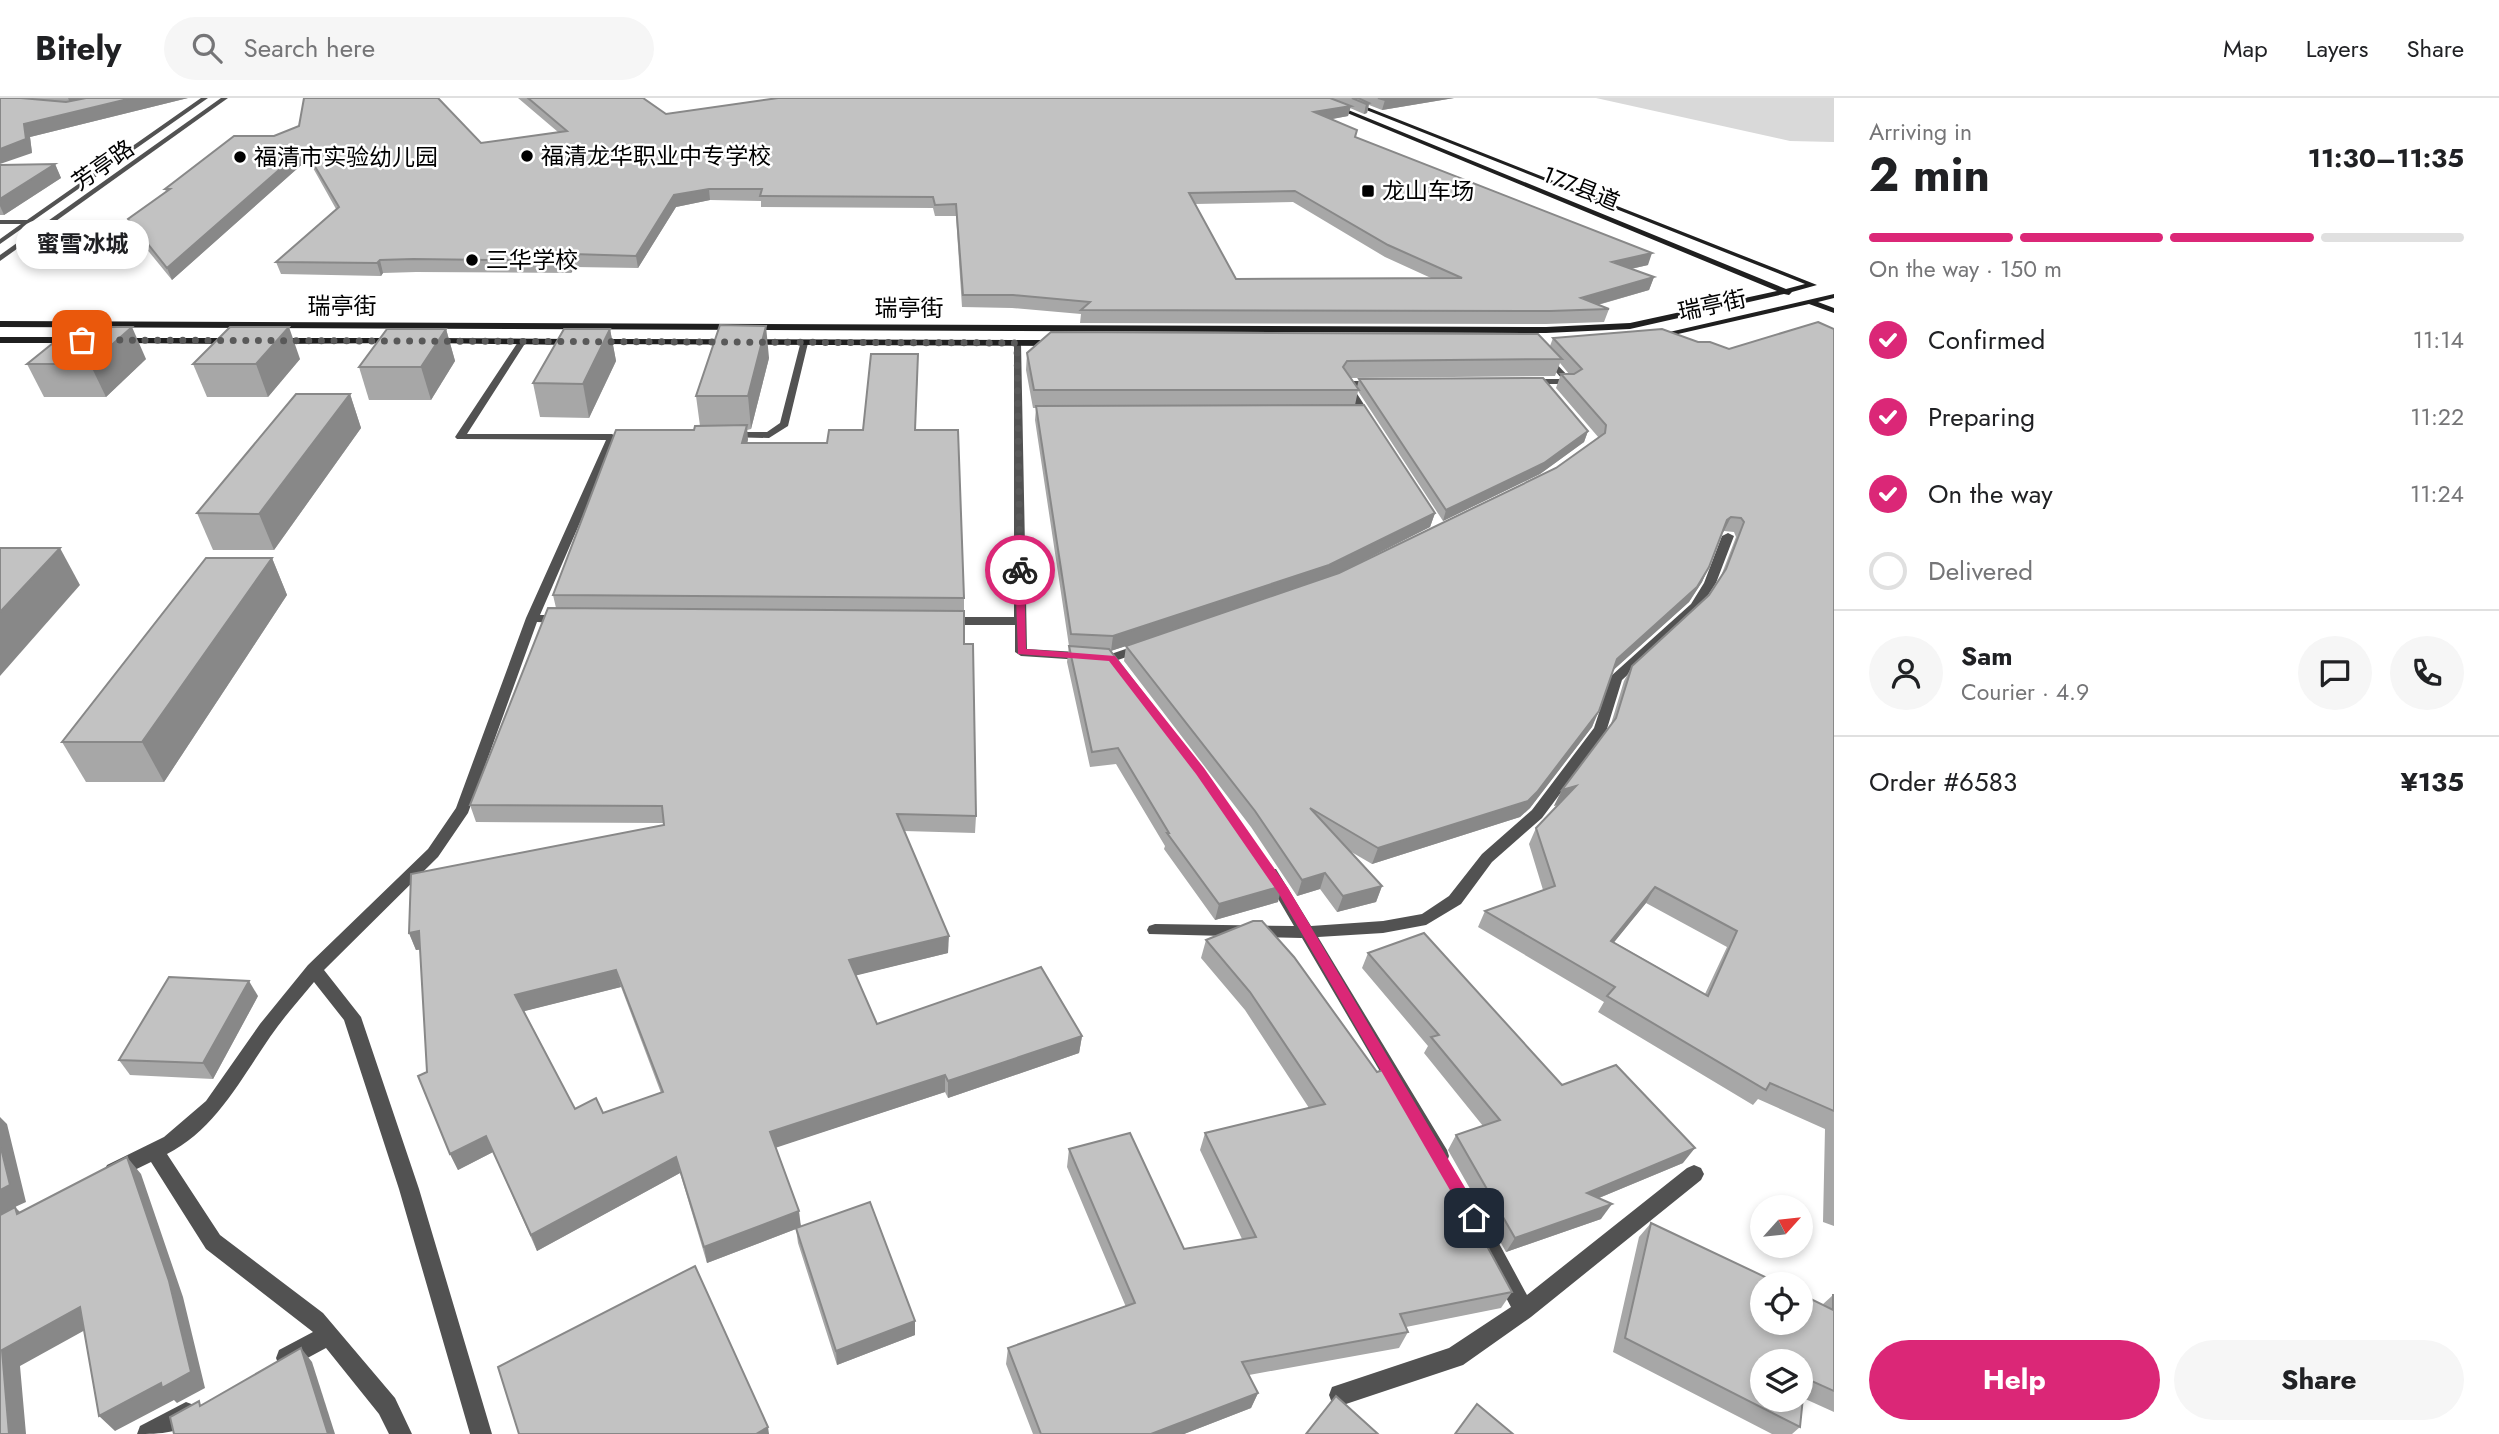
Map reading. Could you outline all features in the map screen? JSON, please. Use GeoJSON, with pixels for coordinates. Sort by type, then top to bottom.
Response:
{"type":"FeatureCollection","features":[{"type":"Feature","properties":{"kind":"main road","name":"177县道"},"geometry":{"type":"LineString","coordinates":[[1314,98],[1834,311]]}},
{"type":"Feature","properties":{"kind":"main road","name":"177县道"},"geometry":{"type":"LineString","coordinates":[[1339,98],[1834,295]]}},
{"type":"Feature","properties":{"kind":"main road","name":"瑞亭街"},"geometry":{"type":"LineString","coordinates":[[0,324],[1546,330],[1630,326],[1813,285]]}},
{"type":"Feature","properties":{"kind":"main road","name":"瑞亭街"},"geometry":{"type":"LineString","coordinates":[[1647,337],[1834,295]]}},
{"type":"Feature","properties":{"kind":"main road"},"geometry":{"type":"LineString","coordinates":[[0,340],[82,340]]}},
{"type":"Feature","properties":{"kind":"main road"},"geometry":{"type":"LineString","coordinates":[[110,340],[247,341]]}},
{"type":"Feature","properties":{"kind":"main road","name":"瑞亭街"},"geometry":{"type":"LineString","coordinates":[[261,341],[412,341]]}},
{"type":"Feature","properties":{"kind":"main road","name":"瑞亭街"},"geometry":{"type":"LineString","coordinates":[[426,341],[1072,343]]}},
{"type":"Feature","properties":{"kind":"street","name":"芳亭路"},"geometry":{"type":"LineString","coordinates":[[0,242],[205,98]]}},
{"type":"Feature","properties":{"kind":"street","name":"芳亭路"},"geometry":{"type":"LineString","coordinates":[[0,259],[225,98]]}},
{"type":"Feature","properties":{"kind":"street"},"geometry":{"type":"LineString","coordinates":[[0,222],[29,222]]}},
{"type":"Feature","properties":{"kind":"street"},"geometry":{"type":"LineString","coordinates":[[522,342],[460,437],[625,437]]}},
{"type":"Feature","properties":{"kind":"street"},"geometry":{"type":"LineString","coordinates":[[717,435],[769,435],[785,424],[804,342]]}},
{"type":"Feature","properties":{"kind":"street"},"geometry":{"type":"LineString","coordinates":[[1017,343],[1021,652],[1116,663],[1150,645]]}},
{"type":"Feature","properties":{"kind":"street"},"geometry":{"type":"LineString","coordinates":[[1517,382],[1569,382],[1535,345]]}},
{"type":"Feature","properties":{"kind":"street"},"geometry":{"type":"LineString","coordinates":[[1543,382],[1552,392]]}},
{"type":"Feature","properties":{"kind":"street"},"geometry":{"type":"LineString","coordinates":[[1372,425],[1346,383],[1385,383]]}},
{"type":"Feature","properties":{"kind":"street"},"geometry":{"type":"LineString","coordinates":[[1351,413],[1365,413]]}},
{"type":"Feature","properties":{"kind":"street"},"geometry":{"type":"LineString","coordinates":[[1017,414],[1031,414]]}},
{"type":"Feature","properties":{"kind":"street"},"geometry":{"type":"LineString","coordinates":[[96,1180],[171,1143],[212,1107],[265,1029],[314,970],[433,853],[463,809],[532,618],[612,437]]}},
{"type":"Feature","properties":{"kind":"street"},"geometry":{"type":"LineString","coordinates":[[1156,930],[1307,932],[1383,927],[1426,919],[1455,900],[1487,858],[1537,814],[1601,729],[1616,679],[1695,606],[1710,583],[1728,536]]}},
{"type":"Feature","properties":{"kind":"street"},"geometry":{"type":"LineString","coordinates":[[532,618],[574,619]]}},
{"type":"Feature","properties":{"kind":"street"},"geometry":{"type":"LineString","coordinates":[[923,621],[1020,621]]}},
{"type":"Feature","properties":{"kind":"street"},"geometry":{"type":"LineString","coordinates":[[1261,858],[1449,1172]]}},
{"type":"Feature","properties":{"kind":"street"},"geometry":{"type":"LineString","coordinates":[[314,970],[352,1017],[409,1189],[481,1434]]}},
{"type":"Feature","properties":{"kind":"street"},"geometry":{"type":"LineString","coordinates":[[155,1151],[213,1242],[316,1320],[387,1406],[401,1434]]}},
{"type":"Feature","properties":{"kind":"street"},"geometry":{"type":"LineString","coordinates":[[1340,1395],[1455,1357],[1524,1310],[1694,1174]]}},
{"type":"Feature","properties":{"kind":"street"},"geometry":{"type":"LineString","coordinates":[[1474,1218],[1524,1310]]}},
{"type":"Feature","properties":{"kind":"street"},"geometry":{"type":"LineString","coordinates":[[268,1368],[329,1335]]}},
{"type":"Feature","properties":{"kind":"street"},"geometry":{"type":"LineString","coordinates":[[148,1434],[208,1401]]}},
{"type":"Feature","properties":{"kind":"shaded area"},"geometry":{"type":"Polygon","coordinates":[[[1596,98],[1834,98],[1834,142],[1790,141],[1596,98]]]}},
{"type":"Feature","properties":{"kind":"building"},"geometry":{"type":"Polygon","coordinates":[[[0,98],[66,102],[86,98],[132,98],[24,124],[26,139],[0,149],[0,98]]]}},
{"type":"Feature","properties":{"kind":"building"},"geometry":{"type":"Polygon","coordinates":[[[304,98],[438,98],[481,143],[567,131],[528,98],[643,98],[666,114],[778,98],[1330,98],[1351,106],[1314,112],[1357,130],[1355,137],[1652,253],[1612,262],[1654,277],[1581,298],[1609,309],[1081,310],[1090,302],[1013,295],[963,295],[956,204],[935,205],[933,197],[760,196],[762,189],[709,189],[674,195],[636,256],[573,254],[569,261],[413,259],[380,260],[377,263],[276,262],[339,207],[304,148],[167,268],[128,219],[170,189],[165,189],[234,136],[274,136],[299,126],[304,98]],[[1295,191],[1189,193],[1236,279],[1462,278],[1388,245],[1295,191]]]}},
{"type":"Feature","properties":{"kind":"building"},"geometry":{"type":"Polygon","coordinates":[[[1352,98],[1358,98],[1369,103],[1366,104],[1352,98]]]}},
{"type":"Feature","properties":{"kind":"building"},"geometry":{"type":"Polygon","coordinates":[[[55,164],[0,199],[0,165],[55,164]]]}},
{"type":"Feature","properties":{"kind":"building"},"geometry":{"type":"Polygon","coordinates":[[[1818,322],[1834,329],[1834,1111],[1770,1083],[1766,1090],[1607,996],[1615,987],[1485,911],[1555,886],[1536,828],[1576,786],[1562,790],[1616,718],[1632,666],[1709,595],[1726,569],[1744,522],[1741,518],[1731,517],[1727,520],[1709,567],[1697,587],[1617,659],[1599,711],[1528,801],[1378,848],[1310,808],[1382,886],[1343,896],[1325,873],[1302,880],[1255,811],[1126,646],[1339,573],[1556,468],[1605,433],[1606,425],[1561,374],[1574,374],[1582,369],[1553,338],[1662,329],[1698,342],[1710,342],[1729,349],[1818,322]],[[1655,887],[1611,941],[1708,996],[1737,931],[1655,887]]]}},
{"type":"Feature","properties":{"kind":"building"},"geometry":{"type":"Polygon","coordinates":[[[720,325],[766,326],[748,396],[696,396],[720,325]]]}},
{"type":"Feature","properties":{"kind":"building"},"geometry":{"type":"Polygon","coordinates":[[[73,327],[132,327],[90,364],[27,364],[73,327]]]}},
{"type":"Feature","properties":{"kind":"building"},"geometry":{"type":"Polygon","coordinates":[[[230,327],[289,327],[256,364],[193,364],[230,327]]]}},
{"type":"Feature","properties":{"kind":"building"},"geometry":{"type":"Polygon","coordinates":[[[387,329],[446,329],[421,367],[359,367],[387,329]]]}},
{"type":"Feature","properties":{"kind":"building"},"geometry":{"type":"Polygon","coordinates":[[[564,329],[610,329],[583,384],[533,383],[564,329]]]}},
{"type":"Feature","properties":{"kind":"building"},"geometry":{"type":"Polygon","coordinates":[[[1051,332],[1538,334],[1562,359],[1347,361],[1343,367],[1359,390],[1034,390],[1027,353],[1051,332]]]}},
{"type":"Feature","properties":{"kind":"building"},"geometry":{"type":"Polygon","coordinates":[[[871,354],[918,354],[915,430],[958,430],[964,598],[553,595],[616,430],[694,430],[695,426],[747,425],[742,443],[827,443],[829,430],[863,430],[871,354]]]}},
{"type":"Feature","properties":{"kind":"building"},"geometry":{"type":"Polygon","coordinates":[[[1543,378],[1588,431],[1544,463],[1446,510],[1359,379],[1543,378]]]}},
{"type":"Feature","properties":{"kind":"building"},"geometry":{"type":"Polygon","coordinates":[[[296,394],[350,394],[259,514],[197,513],[296,394]]]}},
{"type":"Feature","properties":{"kind":"building"},"geometry":{"type":"Polygon","coordinates":[[[1364,405],[1435,513],[1329,565],[1113,636],[1071,634],[1036,406],[1364,405]]]}},
{"type":"Feature","properties":{"kind":"building"},"geometry":{"type":"Polygon","coordinates":[[[0,548],[60,548],[0,612],[0,548]]]}},
{"type":"Feature","properties":{"kind":"building"},"geometry":{"type":"Polygon","coordinates":[[[206,558],[272,558],[142,742],[62,742],[206,558]]]}},
{"type":"Feature","properties":{"kind":"building"},"geometry":{"type":"Polygon","coordinates":[[[548,608],[964,611],[964,644],[973,644],[976,816],[897,814],[949,936],[849,960],[877,1024],[1041,967],[1082,1036],[948,1081],[945,1075],[770,1132],[799,1211],[704,1247],[676,1157],[531,1235],[486,1136],[450,1154],[418,1076],[427,1072],[419,931],[409,933],[411,874],[664,825],[662,806],[470,805],[548,608]],[[616,970],[515,995],[575,1109],[596,1098],[603,1113],[663,1092],[616,970]]]}},
{"type":"Feature","properties":{"kind":"building"},"geometry":{"type":"Polygon","coordinates":[[[1069,646],[1109,649],[1207,777],[1282,886],[1219,904],[1167,833],[1118,748],[1092,752],[1069,646]]]}},
{"type":"Feature","properties":{"kind":"building"},"geometry":{"type":"Polygon","coordinates":[[[1253,921],[1262,921],[1294,957],[1377,1072],[1383,1070],[1426,1143],[1435,1140],[1493,1244],[1487,1246],[1512,1292],[1400,1314],[1408,1332],[1242,1362],[1258,1393],[1151,1434],[1041,1434],[1008,1348],[1135,1303],[1069,1149],[1130,1133],[1184,1249],[1256,1237],[1205,1133],[1325,1104],[1250,992],[1206,940],[1253,921]]]}},
{"type":"Feature","properties":{"kind":"building"},"geometry":{"type":"Polygon","coordinates":[[[1424,933],[1562,1085],[1616,1065],[1695,1148],[1587,1193],[1612,1204],[1515,1238],[1456,1135],[1500,1120],[1431,1037],[1439,1035],[1368,953],[1424,933]]]}},
{"type":"Feature","properties":{"kind":"building"},"geometry":{"type":"Polygon","coordinates":[[[169,977],[249,981],[203,1063],[119,1060],[169,977]]]}},
{"type":"Feature","properties":{"kind":"building"},"geometry":{"type":"Polygon","coordinates":[[[0,1144],[10,1185],[0,1190],[0,1144]]]}},
{"type":"Feature","properties":{"kind":"building"},"geometry":{"type":"Polygon","coordinates":[[[127,1157],[169,1281],[191,1372],[162,1388],[161,1383],[99,1416],[80,1307],[2,1350],[9,1434],[0,1434],[0,1215],[15,1207],[17,1214],[127,1157]]]}},
{"type":"Feature","properties":{"kind":"building"},"geometry":{"type":"Polygon","coordinates":[[[870,1202],[915,1321],[836,1351],[796,1228],[870,1202]]]}},
{"type":"Feature","properties":{"kind":"building"},"geometry":{"type":"Polygon","coordinates":[[[1651,1223],[1755,1272],[1750,1272],[1750,1335],[1813,1335],[1813,1300],[1833,1310],[1834,1295],[1834,1391],[1813,1382],[1813,1349],[1750,1349],[1750,1402],[1625,1338],[1651,1223]]]}},
{"type":"Feature","properties":{"kind":"building"},"geometry":{"type":"Polygon","coordinates":[[[695,1266],[768,1427],[756,1434],[519,1434],[498,1367],[695,1266]]]}},
{"type":"Feature","properties":{"kind":"building"},"geometry":{"type":"Polygon","coordinates":[[[301,1348],[328,1434],[174,1434],[170,1417],[199,1401],[200,1406],[301,1348]]]}},
{"type":"Feature","properties":{"kind":"building"},"geometry":{"type":"Polygon","coordinates":[[[1336,1396],[1378,1434],[1306,1434],[1336,1396]]]}},
{"type":"Feature","properties":{"kind":"building"},"geometry":{"type":"Polygon","coordinates":[[[1477,1404],[1513,1434],[1455,1434],[1477,1404]]]}},
{"type":"Feature","properties":{"kind":"building"},"geometry":{"type":"Polygon","coordinates":[[[1771,1412],[1802,1412],[1800,1427],[1771,1412]]]}},
{"type":"Feature","properties":{"kind":"way so far"},"geometry":{"type":"LineString","coordinates":[[82,340],[1017,343],[1020,570]]}},
{"type":"Feature","properties":{"kind":"place","name":"福清龙华职业中专学校"},"geometry":{"type":"Point","coordinates":[527,156]}},
{"type":"Feature","properties":{"kind":"place","name":"福清市实验幼儿园"},"geometry":{"type":"Point","coordinates":[240,157]}},
{"type":"Feature","properties":{"kind":"place","name":"龙山车场"},"geometry":{"type":"Point","coordinates":[1368,191]}},
{"type":"Feature","properties":{"kind":"place","name":"三华学校"},"geometry":{"type":"Point","coordinates":[472,260]}},
{"type":"Feature","properties":{"kind":"place","name":"蜜雪冰城"},"geometry":{"type":"Point","coordinates":[82,340]}},
{"type":"Feature","properties":{"kind":"route"},"geometry":{"type":"LineString","coordinates":[[1020,570],[1021,652],[1112,658],[1200,771],[1283,891],[1437,1150],[1474,1218]]}}]}
